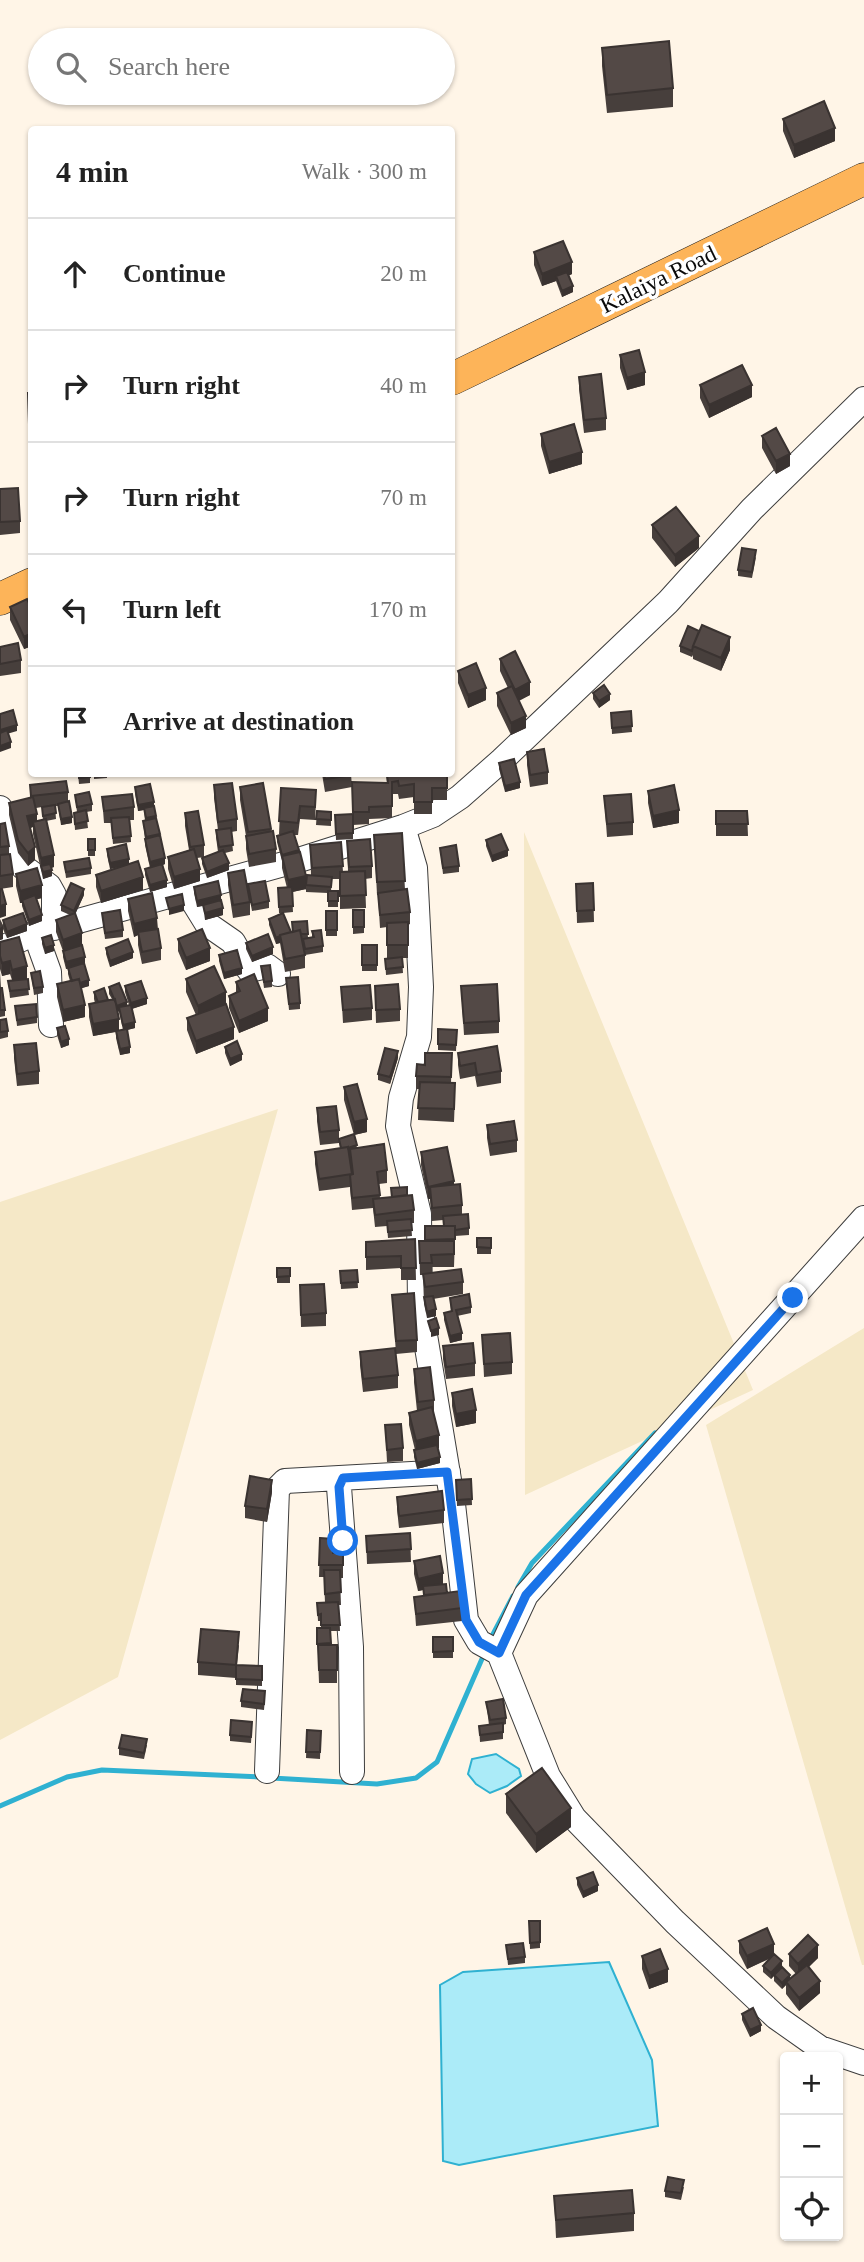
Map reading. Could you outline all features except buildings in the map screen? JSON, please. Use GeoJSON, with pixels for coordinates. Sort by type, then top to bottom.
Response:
{"type":"FeatureCollection","features":[{"type":"Feature","properties":{"kind":"main road","name":"Kalaiya Road"},"geometry":{"type":"LineString","coordinates":[[455,378],[864,179]]}},
{"type":"Feature","properties":{"kind":"main road"},"geometry":{"type":"LineString","coordinates":[[0,599],[28,586]]}},
{"type":"Feature","properties":{"kind":"street"},"geometry":{"type":"LineString","coordinates":[[0,949],[44,930],[302,859],[433,815],[460,797],[502,761],[668,602],[752,509],[864,399]]}},
{"type":"Feature","properties":{"kind":"street"},"geometry":{"type":"LineString","coordinates":[[0,808],[22,866],[49,886],[54,895],[44,930],[51,1025]]}},
{"type":"Feature","properties":{"kind":"street"},"geometry":{"type":"LineString","coordinates":[[403,827],[415,868],[421,987],[419,1037],[401,1098],[398,1126],[419,1214],[420,1305],[447,1472],[466,1620],[490,1649],[548,1776],[574,1818],[675,1922],[776,2017],[820,2048],[864,2063]]}},
{"type":"Feature","properties":{"kind":"street"},"geometry":{"type":"LineString","coordinates":[[186,890],[206,924],[233,943],[249,970],[267,966],[278,974]]}},
{"type":"Feature","properties":{"kind":"street"},"geometry":{"type":"LineString","coordinates":[[490,1649],[526,1595],[864,1218]]}},
{"type":"Feature","properties":{"kind":"street"},"geometry":{"type":"LineString","coordinates":[[267,1771],[277,1489],[285,1482],[447,1472]]}},
{"type":"Feature","properties":{"kind":"street"},"geometry":{"type":"LineString","coordinates":[[343,1478],[339,1487],[351,1647],[352,1772]]}},
{"type":"Feature","properties":{"kind":"shaded area"},"geometry":{"type":"Polygon","coordinates":[[[524,832],[753,1390],[525,1495],[524,832]]]}},
{"type":"Feature","properties":{"kind":"shaded area"},"geometry":{"type":"Polygon","coordinates":[[[278,1109],[118,1677],[0,1740],[0,1202],[278,1109]]]}},
{"type":"Feature","properties":{"kind":"shaded area"},"geometry":{"type":"Polygon","coordinates":[[[864,1328],[864,1965],[862,1965],[706,1425],[864,1328]]]}},
{"type":"Feature","properties":{"kind":"water"},"geometry":{"type":"Polygon","coordinates":[[[496,1754],[519,1769],[521,1776],[490,1793],[476,1784],[468,1774],[472,1759],[496,1754]]]}},
{"type":"Feature","properties":{"kind":"water"},"geometry":{"type":"Polygon","coordinates":[[[609,1962],[652,2060],[658,2126],[459,2165],[443,2161],[440,1985],[463,1972],[609,1962]]]}},
{"type":"Feature","properties":{"kind":"waterway"},"geometry":{"type":"LineString","coordinates":[[518,1587],[532,1563],[655,1433]]}},
{"type":"Feature","properties":{"kind":"waterway"},"geometry":{"type":"LineString","coordinates":[[490,1640],[513,1596]]}},
{"type":"Feature","properties":{"kind":"waterway"},"geometry":{"type":"LineString","coordinates":[[272,1778],[377,1784],[416,1778],[437,1762],[485,1652]]}},
{"type":"Feature","properties":{"kind":"waterway"},"geometry":{"type":"LineString","coordinates":[[0,1806],[67,1777],[102,1770],[262,1777]]}},
{"type":"Feature","properties":{"kind":"route"},"geometry":{"type":"LineString","coordinates":[[343,1541],[339,1487],[343,1478],[447,1472],[466,1620],[479,1642],[499,1653],[526,1595],[793,1298]]}}]}
